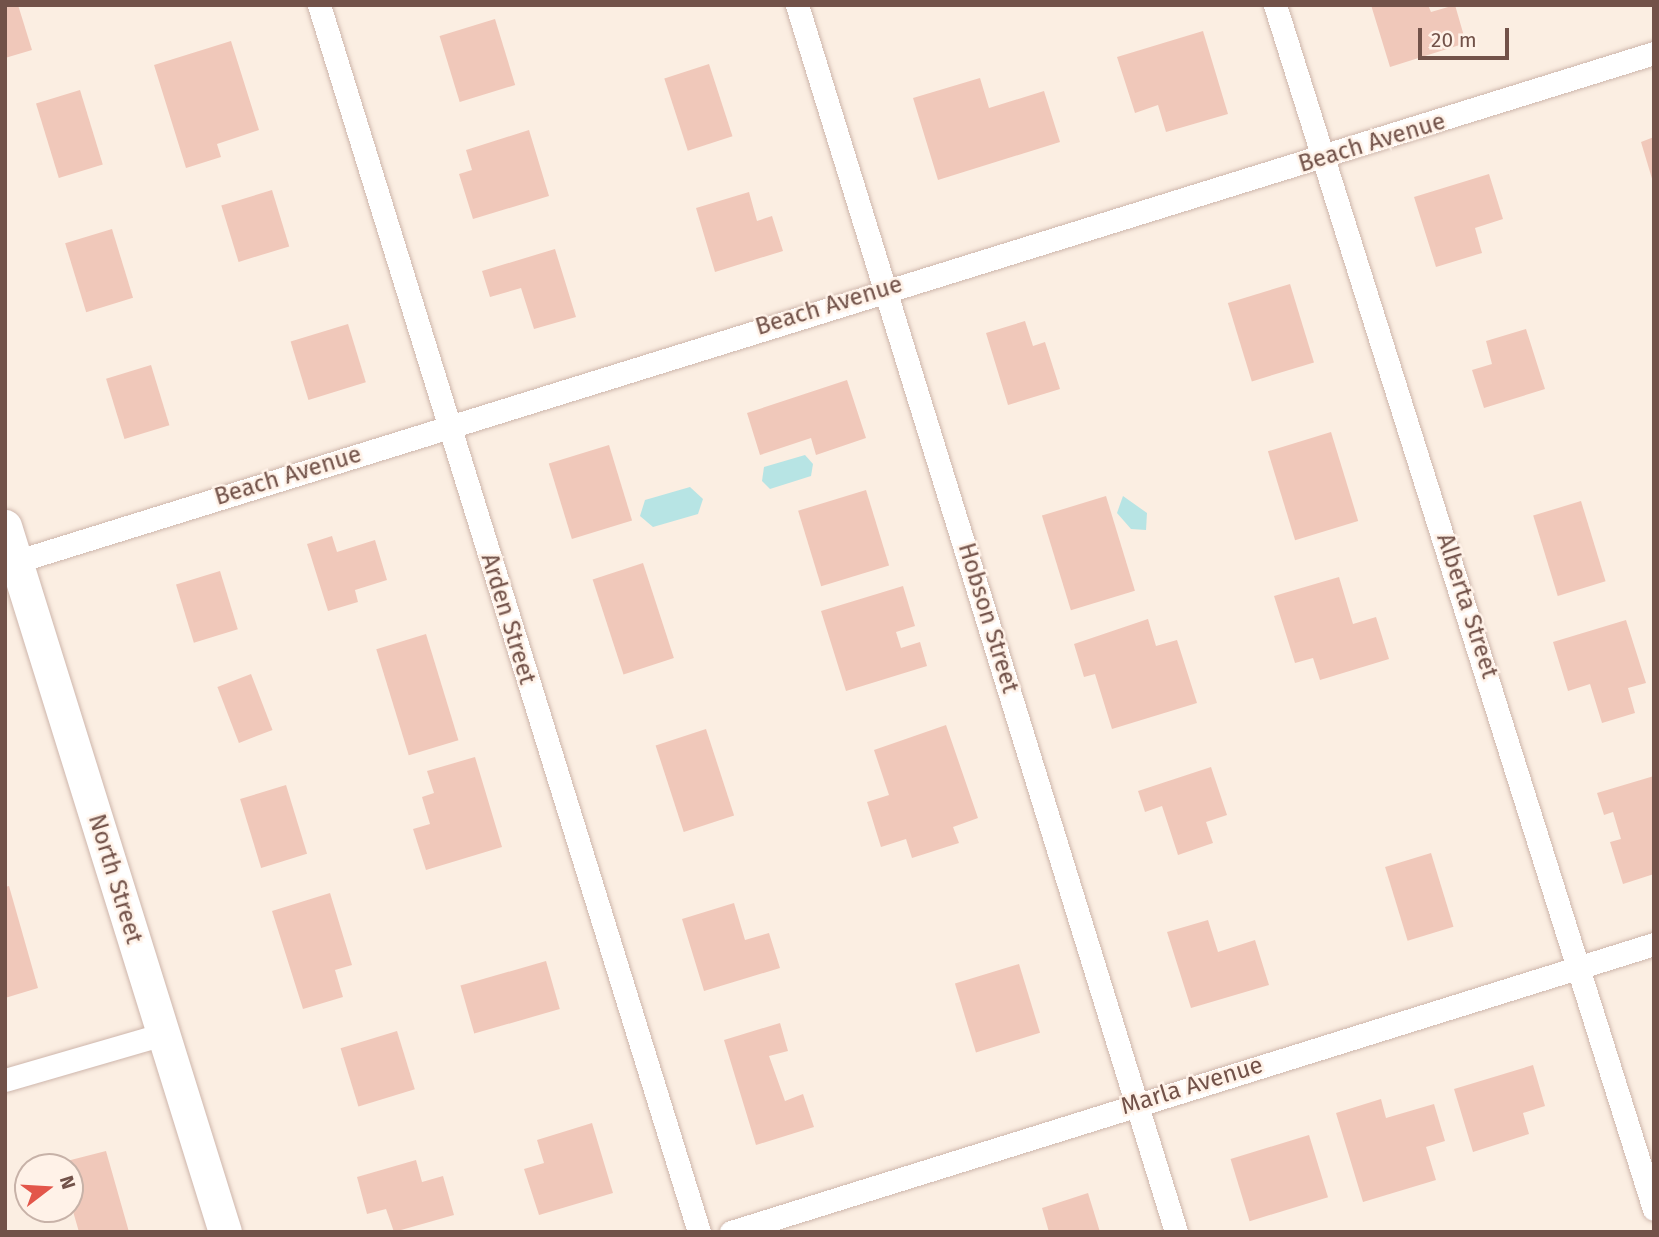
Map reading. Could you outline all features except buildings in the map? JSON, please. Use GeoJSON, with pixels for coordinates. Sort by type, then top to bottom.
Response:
{"type":"FeatureCollection","features":[{"type":"Feature","properties":{"kind":"street","name":"Arden Street"},"geometry":{"type":"LineString","coordinates":[[319,5],[699,1232]]}},
{"type":"Feature","properties":{"kind":"street","name":"Hobson Street"},"geometry":{"type":"LineString","coordinates":[[797,5],[887,288],[1176,1232]]}},
{"type":"Feature","properties":{"kind":"street","name":"Alberta Street"},"geometry":{"type":"LineString","coordinates":[[1275,5],[1581,967],[1654,1209]]}},
{"type":"Feature","properties":{"kind":"street","name":"Beach Avenue"},"geometry":{"type":"LineString","coordinates":[[11,563],[887,288],[1325,158],[1654,53]]}},
{"type":"Feature","properties":{"kind":"street","name":"North Street"},"geometry":{"type":"LineString","coordinates":[[5,526],[11,563],[225,1232]]}},
{"type":"Feature","properties":{"kind":"street","name":"Marla Avenue"},"geometry":{"type":"LineString","coordinates":[[731,1232],[1135,1103],[1654,944]]}},
{"type":"Feature","properties":{"kind":"street"},"geometry":{"type":"LineString","coordinates":[[5,1080],[163,1034]]}},
{"type":"Feature","properties":{"kind":"water"},"geometry":{"type":"Polygon","coordinates":[[[805,455],[813,464],[811,476],[770,489],[762,481],[764,467],[805,455]]]}},
{"type":"Feature","properties":{"kind":"water"},"geometry":{"type":"Polygon","coordinates":[[[690,487],[703,499],[698,514],[653,527],[640,516],[645,500],[690,487]]]}},
{"type":"Feature","properties":{"kind":"water"},"geometry":{"type":"Polygon","coordinates":[[[1123,496],[1147,513],[1146,530],[1131,529],[1117,513],[1123,496]]]}}]}
